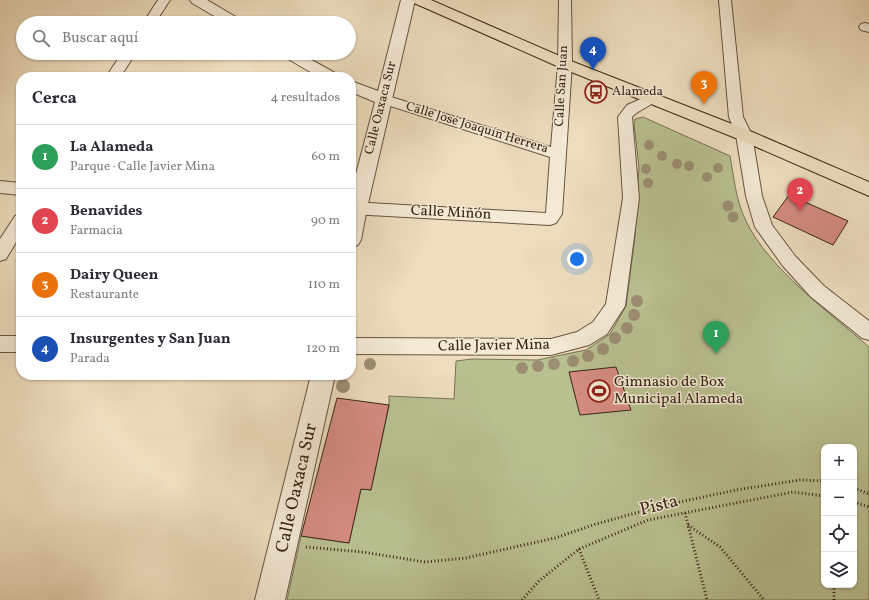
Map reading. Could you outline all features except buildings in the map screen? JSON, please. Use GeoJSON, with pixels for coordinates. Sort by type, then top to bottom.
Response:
{"type":"FeatureCollection","features":[{"type":"Feature","properties":{"kind":"highway"},"geometry":{"type":"LineString","coordinates":[[419,0],[565,64],[744,135],[869,189]]}},
{"type":"Feature","properties":{"kind":"street"},"geometry":{"type":"LineString","coordinates":[[154,16],[164,0]]}},
{"type":"Feature","properties":{"kind":"street"},"geometry":{"type":"LineString","coordinates":[[197,0],[224,16]]}},
{"type":"Feature","properties":{"kind":"street","name":"Calle Oaxaca Sur"},"geometry":{"type":"LineString","coordinates":[[356,200],[408,0]]}},
{"type":"Feature","properties":{"kind":"street","name":"Calle San Juan"},"geometry":{"type":"LineString","coordinates":[[550,219],[554,214],[565,64],[565,0]]}},
{"type":"Feature","properties":{"kind":"street"},"geometry":{"type":"LineString","coordinates":[[725,0],[736,117],[744,135],[754,196],[764,227],[789,261],[817,291],[869,332]]}},
{"type":"Feature","properties":{"kind":"street"},"geometry":{"type":"LineString","coordinates":[[117,72],[125,60]]}},
{"type":"Feature","properties":{"kind":"street"},"geometry":{"type":"LineString","coordinates":[[301,60],[322,72]]}},
{"type":"Feature","properties":{"kind":"street","name":"Calle José Joaquín Herrera"},"geometry":{"type":"LineString","coordinates":[[356,88],[383,99],[558,154]]}},
{"type":"Feature","properties":{"kind":"street","name":"Calle Javier Mina"},"geometry":{"type":"LineString","coordinates":[[356,346],[551,346],[582,339],[600,328],[615,306],[631,198],[625,117],[632,108],[650,99]]}},
{"type":"Feature","properties":{"kind":"street"},"geometry":{"type":"LineString","coordinates":[[0,188],[16,189]]}},
{"type":"Feature","properties":{"kind":"street","name":"Calle Miñón"},"geometry":{"type":"LineString","coordinates":[[356,208],[550,219]]}},
{"type":"Feature","properties":{"kind":"street"},"geometry":{"type":"LineString","coordinates":[[0,254],[16,228]]}},
{"type":"Feature","properties":{"kind":"street"},"geometry":{"type":"LineString","coordinates":[[0,344],[16,344]]}},
{"type":"Feature","properties":{"kind":"street","name":"Calle Oaxaca Sur"},"geometry":{"type":"LineString","coordinates":[[270,600],[322,380]]}},
{"type":"Feature","properties":{"kind":"path"},"geometry":{"type":"LineString","coordinates":[[284,544],[363,552],[425,562],[466,558],[555,538],[596,524],[661,506],[800,480],[821,480]]}},
{"type":"Feature","properties":{"kind":"path"},"geometry":{"type":"LineString","coordinates":[[857,489],[869,494]]}},
{"type":"Feature","properties":{"kind":"path","name":"Pista"},"geometry":{"type":"LineString","coordinates":[[522,600],[539,581],[579,549],[648,520],[793,492],[821,496]]}},
{"type":"Feature","properties":{"kind":"path"},"geometry":{"type":"LineString","coordinates":[[857,503],[869,507]]}},
{"type":"Feature","properties":{"kind":"path"},"geometry":{"type":"LineString","coordinates":[[684,513],[707,600]]}},
{"type":"Feature","properties":{"kind":"path"},"geometry":{"type":"LineString","coordinates":[[688,525],[720,547],[764,600]]}},
{"type":"Feature","properties":{"kind":"path"},"geometry":{"type":"LineString","coordinates":[[579,549],[600,600]]}},
{"type":"Feature","properties":{"kind":"path"},"geometry":{"type":"LineString","coordinates":[[834,588],[834,600]]}},
{"type":"Feature","properties":{"kind":"green space"},"geometry":{"type":"Polygon","coordinates":[[[643,117],[730,156],[740,206],[756,239],[784,273],[869,347],[869,600],[287,600],[301,536],[349,543],[361,489],[371,490],[389,405],[389,396],[454,399],[456,361],[472,359],[537,360],[586,350],[610,334],[626,306],[635,237],[639,167],[634,124],[635,119],[643,117]]]}},
{"type":"Feature","properties":{"kind":"place","name":"Insurgentes y San Juan"},"geometry":{"type":"Point","coordinates":[593,70]}},
{"type":"Feature","properties":{"kind":"place","name":"Alameda"},"geometry":{"type":"Point","coordinates":[596,92]}},
{"type":"Feature","properties":{"kind":"place","name":"Dairy Queen"},"geometry":{"type":"Point","coordinates":[704,104]}},
{"type":"Feature","properties":{"kind":"place","name":"Benavides"},"geometry":{"type":"Point","coordinates":[800,211]}},
{"type":"Feature","properties":{"kind":"place","name":"La Alameda"},"geometry":{"type":"Point","coordinates":[716,354]}},
{"type":"Feature","properties":{"kind":"place","name":"Gimnasio de Box Municipal Alameda"},"geometry":{"type":"Point","coordinates":[599,391]}}]}
